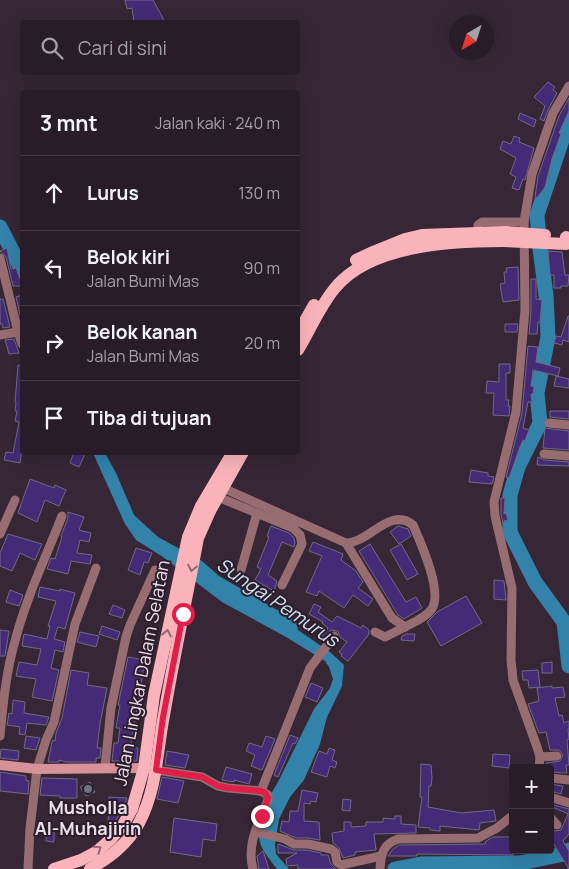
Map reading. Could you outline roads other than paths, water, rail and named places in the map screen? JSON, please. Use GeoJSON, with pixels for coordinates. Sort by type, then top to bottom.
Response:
{"type":"FeatureCollection","features":[{"type":"Feature","properties":{"kind":"main road"},"geometry":{"type":"LineString","coordinates":[[300,330],[327,286],[342,270],[351,263],[373,252],[410,244],[436,244],[478,237],[504,236],[567,241]]}},
{"type":"Feature","properties":{"kind":"main road"},"geometry":{"type":"LineString","coordinates":[[300,347],[335,288],[349,274],[410,244]]}},
{"type":"Feature","properties":{"kind":"main road","name":"Jalan Lingkar Dalam Selatan"},"geometry":{"type":"LineString","coordinates":[[217,493],[231,455]]}},
{"type":"Feature","properties":{"kind":"main road","name":"Jalan Lingkar Dalam Selatan"},"geometry":{"type":"LineString","coordinates":[[90,869],[118,850],[140,822],[154,782],[150,769],[154,695],[181,595],[193,538],[217,493],[241,455]]}},
{"type":"Feature","properties":{"kind":"main road","name":"Jalan Lingkar Dalam Selatan"},"geometry":{"type":"LineString","coordinates":[[54,869],[81,860],[96,852],[123,825],[132,809],[150,769],[167,697],[181,595]]}},
{"type":"Feature","properties":{"kind":"main road"},"geometry":{"type":"LineString","coordinates":[[154,695],[167,697]]}},
{"type":"Feature","properties":{"kind":"street"},"geometry":{"type":"LineString","coordinates":[[539,764],[540,757],[512,680],[512,588],[494,502],[516,412],[525,310],[524,222],[534,163],[552,113],[569,86]]}},
{"type":"Feature","properties":{"kind":"street"},"geometry":{"type":"LineString","coordinates":[[478,237],[478,225],[482,222],[524,222]]}},
{"type":"Feature","properties":{"kind":"street"},"geometry":{"type":"LineString","coordinates":[[0,258],[20,332],[0,335]]}},
{"type":"Feature","properties":{"kind":"street"},"geometry":{"type":"LineString","coordinates":[[549,423],[569,425]]}},
{"type":"Feature","properties":{"kind":"street"},"geometry":{"type":"LineString","coordinates":[[544,454],[569,456]]}},
{"type":"Feature","properties":{"kind":"street"},"geometry":{"type":"LineString","coordinates":[[217,493],[298,532],[302,544],[282,585]]}},
{"type":"Feature","properties":{"kind":"street"},"geometry":{"type":"LineString","coordinates":[[217,493],[346,543],[354,542],[394,519],[408,521],[413,525],[428,561],[435,594],[435,604],[426,616],[385,637],[375,632]]}},
{"type":"Feature","properties":{"kind":"street"},"geometry":{"type":"LineString","coordinates":[[0,534],[15,500]]}},
{"type":"Feature","properties":{"kind":"street"},"geometry":{"type":"LineString","coordinates":[[241,570],[257,513]]}},
{"type":"Feature","properties":{"kind":"street"},"geometry":{"type":"LineString","coordinates":[[0,736],[4,699],[15,640],[62,516]]}},
{"type":"Feature","properties":{"kind":"street"},"geometry":{"type":"LineString","coordinates":[[346,543],[351,560],[392,618],[405,627]]}},
{"type":"Feature","properties":{"kind":"street"},"geometry":{"type":"LineString","coordinates":[[28,869],[30,828],[37,769],[54,722],[75,624],[96,568]]}},
{"type":"Feature","properties":{"kind":"street"},"geometry":{"type":"LineString","coordinates":[[105,768],[114,694],[126,637],[155,570]]}},
{"type":"Feature","properties":{"kind":"street"},"geometry":{"type":"LineString","coordinates":[[261,791],[310,668],[334,636]]}},
{"type":"Feature","properties":{"kind":"street"},"geometry":{"type":"LineString","coordinates":[[540,757],[557,756]]}},
{"type":"Feature","properties":{"kind":"street"},"geometry":{"type":"LineString","coordinates":[[0,765],[37,769],[150,769],[202,777],[218,786],[228,788],[261,791],[268,798],[250,850],[253,869]]}},
{"type":"Feature","properties":{"kind":"street"},"geometry":{"type":"LineString","coordinates":[[554,778],[569,780]]}},
{"type":"Feature","properties":{"kind":"street"},"geometry":{"type":"LineString","coordinates":[[554,798],[569,803]]}},
{"type":"Feature","properties":{"kind":"street"},"geometry":{"type":"LineString","coordinates":[[257,832],[285,839],[294,844],[308,844],[331,849],[335,852],[337,862],[341,865],[381,861],[382,851],[389,843],[398,839],[478,838],[497,828],[509,818]]}},
{"type":"Feature","properties":{"kind":"street"},"geometry":{"type":"LineString","coordinates":[[554,822],[557,825]]}},
{"type":"Feature","properties":{"kind":"water"},"geometry":{"type":"Polygon","coordinates":[[[94,455],[106,455],[134,515],[158,537],[202,561],[219,576],[296,621],[298,630],[330,652],[344,665],[342,686],[327,717],[320,744],[304,780],[290,797],[279,819],[275,844],[276,854],[289,869],[277,869],[267,856],[260,842],[260,829],[270,796],[314,709],[330,688],[333,679],[329,667],[325,661],[286,637],[222,602],[163,557],[136,540],[125,524],[94,455]]]}},
{"type":"Feature","properties":{"kind":"waterway"},"geometry":{"type":"LineString","coordinates":[[569,119],[537,215],[546,295],[548,337],[537,393],[540,423],[518,467],[510,495],[510,532],[535,582],[564,622],[569,666]]}},
{"type":"Feature","properties":{"kind":"waterway","name":"Sungai Pemurus"},"geometry":{"type":"LineString","coordinates":[[0,227],[20,266]]}},
{"type":"Feature","properties":{"kind":"waterway"},"geometry":{"type":"LineString","coordinates":[[395,869],[421,864],[520,863],[564,854],[569,850]]}},
{"type":"Feature","properties":{"kind":"place","name":"Musholla Al-Muhajirin"},"geometry":{"type":"Point","coordinates":[88,789]}}]}
